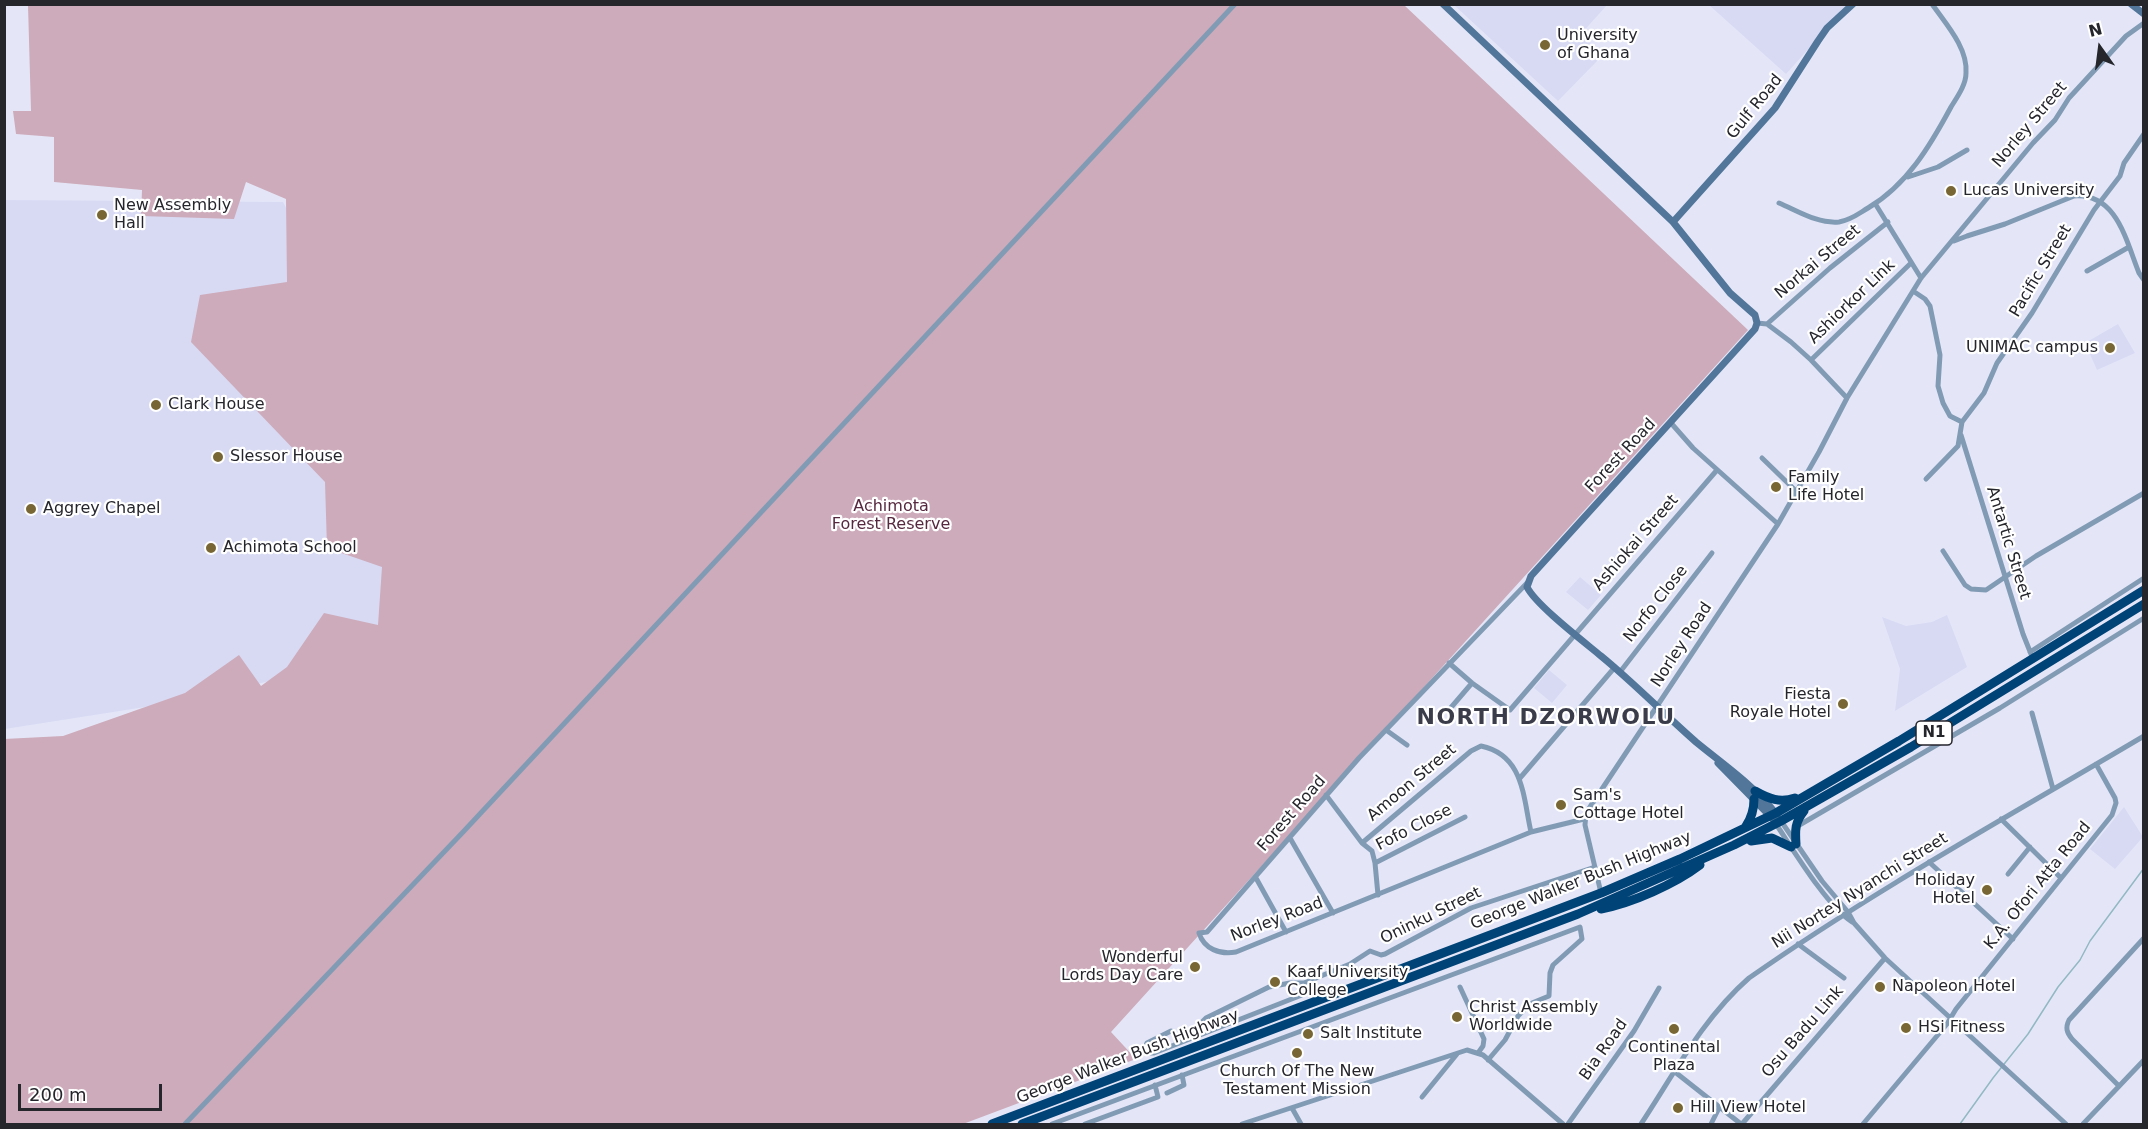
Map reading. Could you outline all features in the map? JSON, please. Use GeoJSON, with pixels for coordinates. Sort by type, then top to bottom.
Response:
{"type":"FeatureCollection","features":[{"type":"Feature","properties":{"kind":"highway","name":"N1"},"geometry":{"type":"LineString","coordinates":[[2031,655],[2144,590]]}},
{"type":"Feature","properties":{"kind":"highway","name":"George Walker Bush Highway"},"geometry":{"type":"LineString","coordinates":[[992,1125],[1601,893],[1746,826],[1807,806],[1971,711],[2144,604]]}},
{"type":"Feature","properties":{"kind":"highway","name":"George Walker Bush Highway"},"geometry":{"type":"LineString","coordinates":[[1022,1125],[1578,914],[1609,908],[1654,890],[1688,873],[1714,854],[1734,845],[1833,779],[1865,754],[1926,718],[1954,707],[2031,655]]}},
{"type":"Feature","properties":{"kind":"highway"},"geometry":{"type":"LineString","coordinates":[[1746,826],[1754,809],[1754,795],[1779,801],[1809,794]]}},
{"type":"Feature","properties":{"kind":"highway"},"geometry":{"type":"LineString","coordinates":[[1734,845],[1760,838],[1772,838],[1794,845],[1797,820],[1807,806]]}},
{"type":"Feature","properties":{"kind":"main road"},"geometry":{"type":"LineString","coordinates":[[1443,4],[1673,222],[1730,293],[1755,315],[1757,323]]}},
{"type":"Feature","properties":{"kind":"main road","name":"Gulf Road"},"geometry":{"type":"LineString","coordinates":[[1673,222],[1775,108],[1827,28],[1853,4]]}},
{"type":"Feature","properties":{"kind":"main road"},"geometry":{"type":"LineString","coordinates":[[2131,4],[2144,14]]}},
{"type":"Feature","properties":{"kind":"main road","name":"Forest Road"},"geometry":{"type":"LineString","coordinates":[[1527,583],[1538,568],[1755,329],[1757,323]]}},
{"type":"Feature","properties":{"kind":"main road"},"geometry":{"type":"LineString","coordinates":[[1527,583],[1529,591],[1575,635],[1617,669],[1713,756],[1723,761],[1776,818]]}},
{"type":"Feature","properties":{"kind":"street"},"geometry":{"type":"LineString","coordinates":[[185,1125],[464,831],[1235,4]]}},
{"type":"Feature","properties":{"kind":"street"},"geometry":{"type":"LineString","coordinates":[[1779,202],[1815,219],[1841,222],[1856,217],[1876,205],[1906,177],[1941,125],[1964,83],[1966,74],[1965,59],[1953,34],[1932,4]]}},
{"type":"Feature","properties":{"kind":"street","name":"Norley Street"},"geometry":{"type":"LineString","coordinates":[[1921,278],[2033,143],[2055,120],[2070,98],[2126,36],[2144,23]]}},
{"type":"Feature","properties":{"kind":"street","name":"Pacific Street"},"geometry":{"type":"LineString","coordinates":[[1926,479],[1958,446],[1962,422],[1984,393],[1997,363],[2017,336],[2100,202],[2120,176],[2124,163],[2144,134]]}},
{"type":"Feature","properties":{"kind":"street"},"geometry":{"type":"LineString","coordinates":[[1906,177],[1938,167],[1967,150]]}},
{"type":"Feature","properties":{"kind":"street"},"geometry":{"type":"LineString","coordinates":[[1950,244],[2074,196],[2086,195],[2100,202],[2115,216],[2144,280]]}},
{"type":"Feature","properties":{"kind":"street"},"geometry":{"type":"LineString","coordinates":[[1876,205],[1921,278]]}},
{"type":"Feature","properties":{"kind":"street","name":"Norkai Street"},"geometry":{"type":"LineString","coordinates":[[1767,324],[1830,268],[1888,222]]}},
{"type":"Feature","properties":{"kind":"street"},"geometry":{"type":"LineString","coordinates":[[2087,271],[2129,247]]}},
{"type":"Feature","properties":{"kind":"street","name":"Ashiorkor Link"},"geometry":{"type":"LineString","coordinates":[[1811,360],[1911,263]]}},
{"type":"Feature","properties":{"kind":"street","name":"Norley Road"},"geometry":{"type":"LineString","coordinates":[[1199,933],[1207,946],[1221,953],[1229,953],[1334,913],[1531,832],[1584,819],[1778,524],[1847,398],[1921,278]]}},
{"type":"Feature","properties":{"kind":"street"},"geometry":{"type":"LineString","coordinates":[[1913,291],[1925,299],[1930,306],[1940,356],[1938,386],[1943,403],[1950,416],[1962,422]]}},
{"type":"Feature","properties":{"kind":"street"},"geometry":{"type":"LineString","coordinates":[[1757,323],[1767,324],[1811,360],[1847,398]]}},
{"type":"Feature","properties":{"kind":"street"},"geometry":{"type":"LineString","coordinates":[[1671,423],[1693,448],[1778,524]]}},
{"type":"Feature","properties":{"kind":"street","name":"Antartic Street"},"geometry":{"type":"LineString","coordinates":[[1960,434],[2031,655]]}},
{"type":"Feature","properties":{"kind":"street"},"geometry":{"type":"LineString","coordinates":[[1762,459],[1797,492]]}},
{"type":"Feature","properties":{"kind":"street","name":"Ashiokai Street"},"geometry":{"type":"LineString","coordinates":[[1472,683],[1510,710],[1717,470]]}},
{"type":"Feature","properties":{"kind":"street"},"geometry":{"type":"LineString","coordinates":[[1943,550],[1965,585],[1971,589],[1986,590],[2004,576],[2144,493]]}},
{"type":"Feature","properties":{"kind":"street","name":"Norfo Close"},"geometry":{"type":"LineString","coordinates":[[1520,778],[1617,669],[1712,552]]}},
{"type":"Feature","properties":{"kind":"street"},"geometry":{"type":"LineString","coordinates":[[2031,655],[2144,578]]}},
{"type":"Feature","properties":{"kind":"street","name":"Forest Road"},"geometry":{"type":"LineString","coordinates":[[1199,933],[1207,932],[1326,795],[1527,583]]}},
{"type":"Feature","properties":{"kind":"street"},"geometry":{"type":"LineString","coordinates":[[1795,828],[2000,708],[2144,618]]}},
{"type":"Feature","properties":{"kind":"street"},"geometry":{"type":"LineString","coordinates":[[1448,711],[1472,683],[1449,663]]}},
{"type":"Feature","properties":{"kind":"street"},"geometry":{"type":"LineString","coordinates":[[2032,713],[2053,789]]}},
{"type":"Feature","properties":{"kind":"street"},"geometry":{"type":"LineString","coordinates":[[1386,730],[1407,745]]}},
{"type":"Feature","properties":{"kind":"street","name":"Nii Nortey Nyanchi Street"},"geometry":{"type":"LineString","coordinates":[[1641,1125],[1706,1024],[1737,988],[1842,915],[2144,736]]}},
{"type":"Feature","properties":{"kind":"street","name":"Amoon Street"},"geometry":{"type":"LineString","coordinates":[[1362,843],[1471,751],[1481,746],[1492,749],[1509,761],[1520,778]]}},
{"type":"Feature","properties":{"kind":"street","name":"K.A. Ofori Atta Road"},"geometry":{"type":"LineString","coordinates":[[1863,1125],[2112,815],[2115,806],[2113,793],[2096,764]]}},
{"type":"Feature","properties":{"kind":"street"},"geometry":{"type":"LineString","coordinates":[[1520,778],[1531,832]]}},
{"type":"Feature","properties":{"kind":"street"},"geometry":{"type":"LineString","coordinates":[[1326,795],[1362,843],[1371,851],[1375,862],[1378,894]]}},
{"type":"Feature","properties":{"kind":"street","name":"Fofo Close"},"geometry":{"type":"LineString","coordinates":[[1375,862],[1465,817]]}},
{"type":"Feature","properties":{"kind":"street"},"geometry":{"type":"LineString","coordinates":[[1776,818],[1842,915],[1854,923]]}},
{"type":"Feature","properties":{"kind":"street"},"geometry":{"type":"LineString","coordinates":[[1584,819],[1601,893]]}},
{"type":"Feature","properties":{"kind":"street"},"geometry":{"type":"LineString","coordinates":[[2001,819],[2061,878]]}},
{"type":"Feature","properties":{"kind":"street"},"geometry":{"type":"LineString","coordinates":[[1290,838],[1334,913]]}},
{"type":"Feature","properties":{"kind":"street"},"geometry":{"type":"LineString","coordinates":[[1794,845],[1848,912],[1854,923],[1885,958],[2066,1125]]}},
{"type":"Feature","properties":{"kind":"street"},"geometry":{"type":"LineString","coordinates":[[2008,874],[2030,847]]}},
{"type":"Feature","properties":{"kind":"street"},"geometry":{"type":"LineString","coordinates":[[1929,862],[2013,939]]}},
{"type":"Feature","properties":{"kind":"street","name":"Oninku Street"},"geometry":{"type":"LineString","coordinates":[[1202,1034],[1201,1023],[1206,1018],[1250,995],[1290,982],[1304,983],[1350,964],[1366,952],[1381,955],[1401,947],[1472,908],[1595,867]]}},
{"type":"Feature","properties":{"kind":"street"},"geometry":{"type":"LineString","coordinates":[[1256,878],[1286,932]]}},
{"type":"Feature","properties":{"kind":"street"},"geometry":{"type":"LineString","coordinates":[[1052,1125],[1580,927],[1582,939],[1553,965],[1550,973],[1549,996],[1532,1003],[1518,1016],[1505,1040],[1488,1060]]}},
{"type":"Feature","properties":{"kind":"street"},"geometry":{"type":"LineString","coordinates":[[2119,1086],[2068,1035],[2066,1025],[2144,938]]}},
{"type":"Feature","properties":{"kind":"street"},"geometry":{"type":"LineString","coordinates":[[1798,944],[1844,978]]}},
{"type":"Feature","properties":{"kind":"street","name":"Osu Badu Link"},"geometry":{"type":"LineString","coordinates":[[1741,1125],[1885,958]]}},
{"type":"Feature","properties":{"kind":"street"},"geometry":{"type":"LineString","coordinates":[[1304,983],[1311,1004]]}},
{"type":"Feature","properties":{"kind":"street"},"geometry":{"type":"LineString","coordinates":[[1460,987],[1484,1040],[1478,1053]]}},
{"type":"Feature","properties":{"kind":"street","name":"Bia Road"},"geometry":{"type":"LineString","coordinates":[[1568,1125],[1628,1039],[1659,988]]}},
{"type":"Feature","properties":{"kind":"street"},"geometry":{"type":"LineString","coordinates":[[1171,1031],[1147,1043],[1145,1048],[1149,1053],[1307,993]]}},
{"type":"Feature","properties":{"kind":"street"},"geometry":{"type":"LineString","coordinates":[[1242,1125],[1467,1050],[1478,1053],[1488,1060],[1563,1125]]}},
{"type":"Feature","properties":{"kind":"street"},"geometry":{"type":"LineString","coordinates":[[1422,1096],[1459,1052]]}},
{"type":"Feature","properties":{"kind":"street"},"geometry":{"type":"LineString","coordinates":[[2083,1125],[2144,1060]]}},
{"type":"Feature","properties":{"kind":"street"},"geometry":{"type":"LineString","coordinates":[[1675,1072],[1741,1125]]}},
{"type":"Feature","properties":{"kind":"street"},"geometry":{"type":"LineString","coordinates":[[1167,1093],[1184,1085],[1182,1075]]}},
{"type":"Feature","properties":{"kind":"street"},"geometry":{"type":"LineString","coordinates":[[1085,1125],[1158,1097],[1155,1085]]}},
{"type":"Feature","properties":{"kind":"street"},"geometry":{"type":"LineString","coordinates":[[1112,1102],[1116,1113]]}},
{"type":"Feature","properties":{"kind":"street"},"geometry":{"type":"LineString","coordinates":[[1292,1108],[1301,1125]]}},
{"type":"Feature","properties":{"kind":"street"},"geometry":{"type":"LineString","coordinates":[[1711,1125],[1719,1108]]}},
{"type":"Feature","properties":{"kind":"shaded area","name":"University of Ghana"},"geometry":{"type":"Polygon","coordinates":[[[1454,5],[1607,5],[1581,34],[1602,56],[1558,101],[1454,5]]]}},
{"type":"Feature","properties":{"kind":"shaded area"},"geometry":{"type":"Polygon","coordinates":[[[1709,5],[1848,5],[1786,74],[1709,5]]]}},
{"type":"Feature","properties":{"kind":"shaded area","name":"Achimota School"},"geometry":{"type":"Polygon","coordinates":[[[5,200],[283,202],[413,448],[421,647],[177,702],[5,729],[5,200]]]}},
{"type":"Feature","properties":{"kind":"shaded area","name":"UNIMAC campus"},"geometry":{"type":"Polygon","coordinates":[[[2118,324],[2135,353],[2097,370],[2085,343],[2118,324]]]}},
{"type":"Feature","properties":{"kind":"shaded area"},"geometry":{"type":"Polygon","coordinates":[[[1580,577],[1601,595],[1588,610],[1566,592],[1580,577]]]}},
{"type":"Feature","properties":{"kind":"shaded area"},"geometry":{"type":"Polygon","coordinates":[[[1947,615],[1967,667],[1895,711],[1900,669],[1882,617],[1906,626],[1932,622],[1947,615]]]}},
{"type":"Feature","properties":{"kind":"shaded area"},"geometry":{"type":"Polygon","coordinates":[[[1549,670],[1567,685],[1552,703],[1534,688],[1549,670]]]}},
{"type":"Feature","properties":{"kind":"shaded area"},"geometry":{"type":"Polygon","coordinates":[[[2124,807],[2143,837],[2115,869],[2090,849],[2124,807]]]}},
{"type":"Feature","properties":{"kind":"green space","name":"Achimota Forest Reserve"},"geometry":{"type":"Polygon","coordinates":[[[28,5],[1404,5],[1748,330],[1111,1032],[1136,1059],[963,1124],[5,1124],[4,739],[63,736],[185,693],[239,655],[261,686],[287,667],[324,613],[378,625],[382,567],[327,548],[325,482],[191,342],[200,295],[287,282],[286,199],[246,182],[234,219],[141,216],[142,190],[54,182],[54,137],[16,134],[13,111],[31,111],[28,5]]]}},
{"type":"Feature","properties":{"kind":"waterway"},"geometry":{"type":"LineString","coordinates":[[1960,1124],[2028,1034],[2058,987],[2080,960],[2090,941],[2144,868]]}},
{"type":"Feature","properties":{"kind":"place","name":"University of Ghana"},"geometry":{"type":"Point","coordinates":[1545,45]}},
{"type":"Feature","properties":{"kind":"place","name":"Lucas University"},"geometry":{"type":"Point","coordinates":[1951,191]}},
{"type":"Feature","properties":{"kind":"place","name":"New Assembly Hall"},"geometry":{"type":"Point","coordinates":[102,215]}},
{"type":"Feature","properties":{"kind":"place","name":"UNIMAC campus"},"geometry":{"type":"Point","coordinates":[2110,348]}},
{"type":"Feature","properties":{"kind":"place","name":"Clark House"},"geometry":{"type":"Point","coordinates":[156,405]}},
{"type":"Feature","properties":{"kind":"place","name":"Slessor House"},"geometry":{"type":"Point","coordinates":[218,457]}},
{"type":"Feature","properties":{"kind":"place","name":"Family Life Hotel"},"geometry":{"type":"Point","coordinates":[1776,487]}},
{"type":"Feature","properties":{"kind":"place","name":"Aggrey Chapel"},"geometry":{"type":"Point","coordinates":[31,509]}},
{"type":"Feature","properties":{"kind":"place","name":"Achimota School"},"geometry":{"type":"Point","coordinates":[211,548]}},
{"type":"Feature","properties":{"kind":"place","name":"Fiesta Royale Hotel"},"geometry":{"type":"Point","coordinates":[1843,704]}},
{"type":"Feature","properties":{"kind":"place","name":"Sam's Cottage Hotel"},"geometry":{"type":"Point","coordinates":[1561,805]}},
{"type":"Feature","properties":{"kind":"place","name":"Holiday Hotel"},"geometry":{"type":"Point","coordinates":[1987,890]}},
{"type":"Feature","properties":{"kind":"place","name":"Wonderful Lords Day Care"},"geometry":{"type":"Point","coordinates":[1195,967]}},
{"type":"Feature","properties":{"kind":"place","name":"Kaaf University College"},"geometry":{"type":"Point","coordinates":[1275,982]}},
{"type":"Feature","properties":{"kind":"place","name":"Napoleon Hotel"},"geometry":{"type":"Point","coordinates":[1880,987]}},
{"type":"Feature","properties":{"kind":"place","name":"Christ Assembly Worldwide"},"geometry":{"type":"Point","coordinates":[1457,1017]}},
{"type":"Feature","properties":{"kind":"place","name":"HSi Fitness"},"geometry":{"type":"Point","coordinates":[1906,1028]}},
{"type":"Feature","properties":{"kind":"place","name":"Continental Plaza"},"geometry":{"type":"Point","coordinates":[1674,1029]}},
{"type":"Feature","properties":{"kind":"place","name":"Salt Institute"},"geometry":{"type":"Point","coordinates":[1308,1034]}},
{"type":"Feature","properties":{"kind":"place","name":"Church Of The New Testament Mission"},"geometry":{"type":"Point","coordinates":[1297,1053]}},
{"type":"Feature","properties":{"kind":"place","name":"Hill View Hotel"},"geometry":{"type":"Point","coordinates":[1678,1108]}},
{"type":"Feature","properties":{"kind":"district","name":"NORTH DZORWOLU"},"geometry":{"type":"Point","coordinates":[1546,718]}}]}
